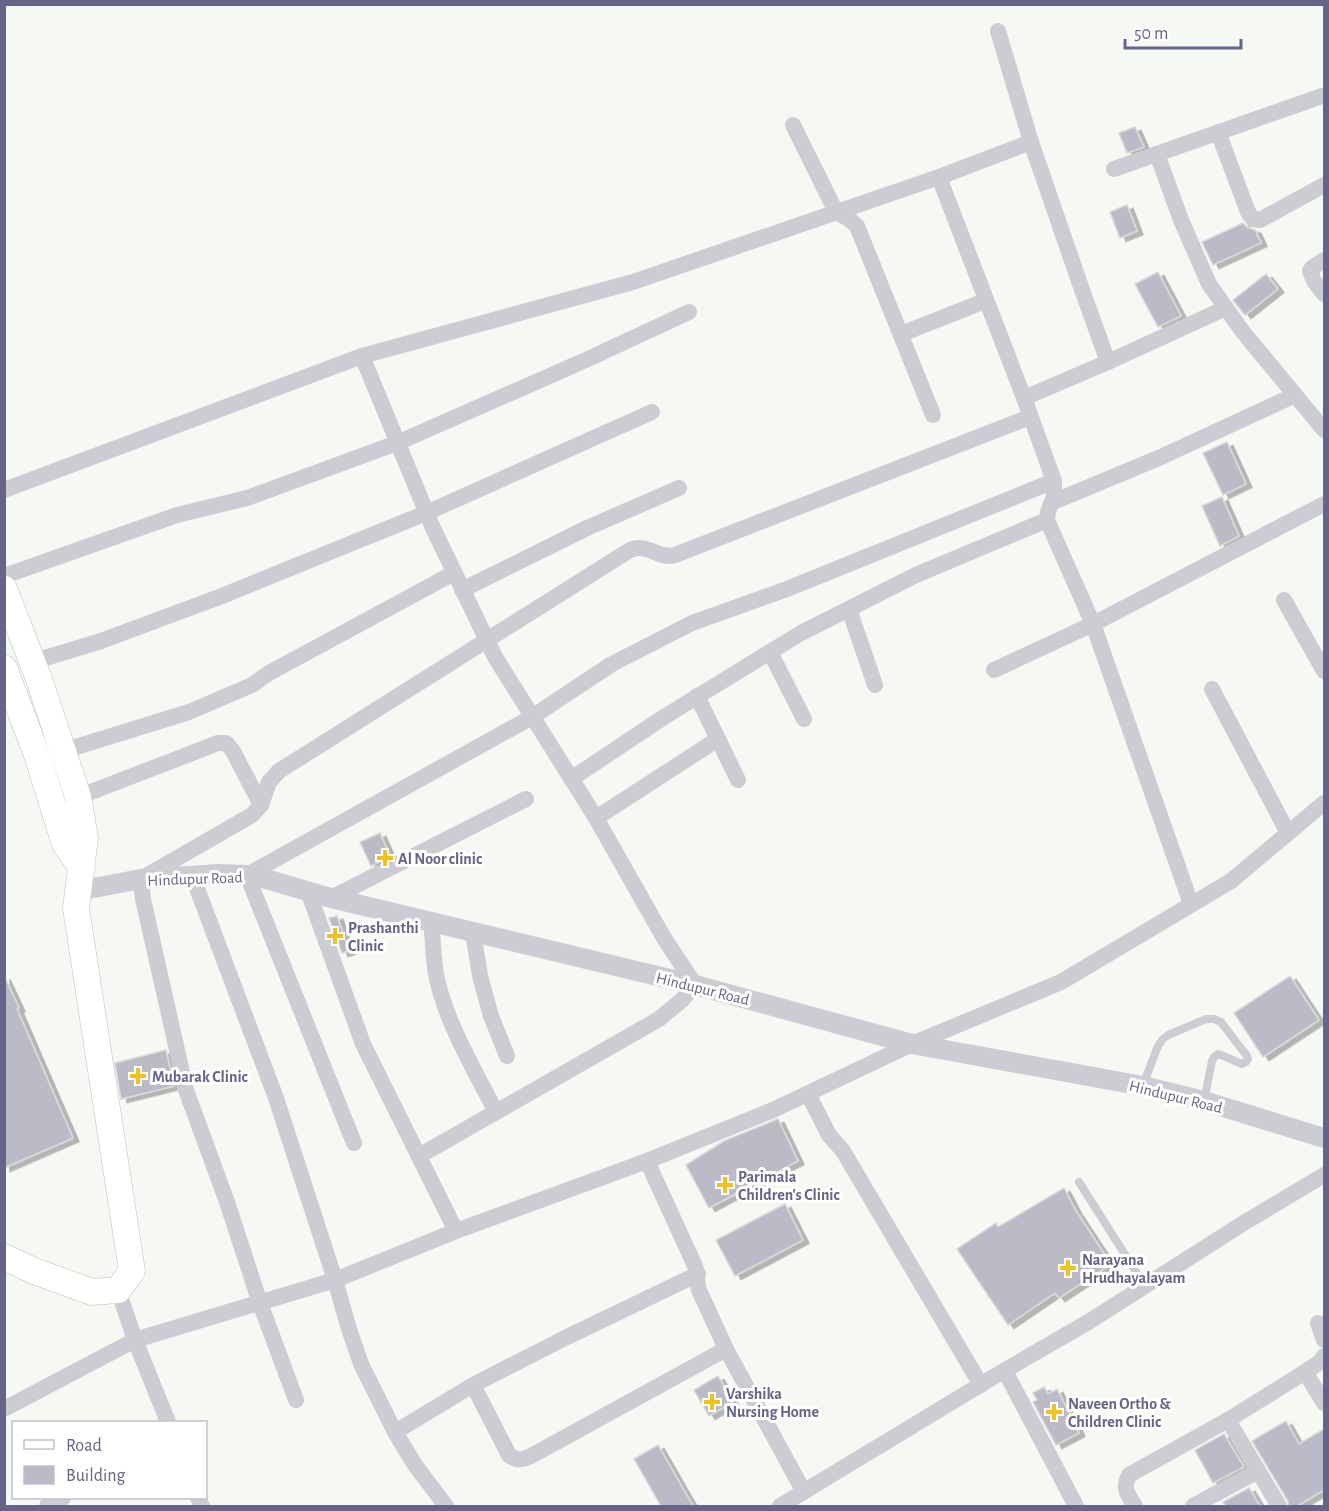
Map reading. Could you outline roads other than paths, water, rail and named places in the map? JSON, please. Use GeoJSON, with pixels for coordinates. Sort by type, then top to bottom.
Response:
{"type":"FeatureCollection","features":[{"type":"Feature","properties":{"kind":"main road"},"geometry":{"type":"LineString","coordinates":[[4,589],[32,662],[78,797],[85,838],[76,908],[132,1271],[118,1290],[92,1292],[34,1271],[4,1257]]}},
{"type":"Feature","properties":{"kind":"main road"},"geometry":{"type":"LineString","coordinates":[[4,668],[37,755],[65,844],[80,879]]}},
{"type":"Feature","properties":{"kind":"street"},"geometry":{"type":"LineString","coordinates":[[999,31],[1030,142],[1108,362]]}},
{"type":"Feature","properties":{"kind":"street"},"geometry":{"type":"LineString","coordinates":[[1114,169],[1322,96]]}},
{"type":"Feature","properties":{"kind":"street"},"geometry":{"type":"LineString","coordinates":[[793,125],[836,212],[857,226],[933,415]]}},
{"type":"Feature","properties":{"kind":"street"},"geometry":{"type":"LineString","coordinates":[[1218,132],[1248,212],[1253,219],[1260,220],[1324,185]]}},
{"type":"Feature","properties":{"kind":"street"},"geometry":{"type":"LineString","coordinates":[[4,490],[362,356],[633,282],[939,177],[1030,142]]}},
{"type":"Feature","properties":{"kind":"street"},"geometry":{"type":"LineString","coordinates":[[1157,154],[1181,220],[1209,284],[1243,332],[1324,430]]}},
{"type":"Feature","properties":{"kind":"street"},"geometry":{"type":"LineString","coordinates":[[939,177],[1054,481],[1053,502],[1047,520],[1093,624],[1191,904]]}},
{"type":"Feature","properties":{"kind":"street"},"geometry":{"type":"LineString","coordinates":[[1324,260],[1310,271],[1324,294]]}},
{"type":"Feature","properties":{"kind":"street"},"geometry":{"type":"LineString","coordinates":[[901,334],[985,301]]}},
{"type":"Feature","properties":{"kind":"street"},"geometry":{"type":"LineString","coordinates":[[1024,398],[1226,308]]}},
{"type":"Feature","properties":{"kind":"street"},"geometry":{"type":"LineString","coordinates":[[4,576],[177,515],[247,498],[397,443],[689,312]]}},
{"type":"Feature","properties":{"kind":"street"},"geometry":{"type":"LineString","coordinates":[[362,356],[426,513],[495,657],[596,818],[664,938],[695,985],[682,1000],[659,1019],[419,1156]]}},
{"type":"Feature","properties":{"kind":"street"},"geometry":{"type":"LineString","coordinates":[[1053,502],[1295,395]]}},
{"type":"Feature","properties":{"kind":"street"},"geometry":{"type":"LineString","coordinates":[[32,662],[101,641],[178,612],[426,513],[652,412]]}},
{"type":"Feature","properties":{"kind":"street"},"geometry":{"type":"LineString","coordinates":[[296,1400],[186,1090],[143,899],[141,879],[252,816],[261,806],[269,782],[279,771],[635,547],[642,547],[668,557],[675,555],[1030,417]]}},
{"type":"Feature","properties":{"kind":"street"},"geometry":{"type":"LineString","coordinates":[[354,1143],[247,875],[532,717],[612,664],[692,623],[787,589],[1054,481]]}},
{"type":"Feature","properties":{"kind":"street"},"geometry":{"type":"LineString","coordinates":[[462,590],[587,528],[679,488]]}},
{"type":"Feature","properties":{"kind":"street"},"geometry":{"type":"LineString","coordinates":[[994,670],[1093,624],[1324,504]]}},
{"type":"Feature","properties":{"kind":"street"},"geometry":{"type":"LineString","coordinates":[[571,779],[697,696],[801,633],[916,575],[1047,520]]}},
{"type":"Feature","properties":{"kind":"street"},"geometry":{"type":"LineString","coordinates":[[63,751],[189,711],[252,685],[269,673],[454,573]]}},
{"type":"Feature","properties":{"kind":"street"},"geometry":{"type":"LineString","coordinates":[[1284,600],[1324,671]]}},
{"type":"Feature","properties":{"kind":"street"},"geometry":{"type":"LineString","coordinates":[[849,609],[875,685]]}},
{"type":"Feature","properties":{"kind":"street"},"geometry":{"type":"LineString","coordinates":[[770,652],[804,719]]}},
{"type":"Feature","properties":{"kind":"street"},"geometry":{"type":"LineString","coordinates":[[1212,689],[1288,833]]}},
{"type":"Feature","properties":{"kind":"street"},"geometry":{"type":"LineString","coordinates":[[697,696],[738,780]]}},
{"type":"Feature","properties":{"kind":"street"},"geometry":{"type":"LineString","coordinates":[[596,818],[718,739]]}},
{"type":"Feature","properties":{"kind":"street"},"geometry":{"type":"LineString","coordinates":[[78,797],[218,743],[226,743],[261,806]]}},
{"type":"Feature","properties":{"kind":"street"},"geometry":{"type":"LineString","coordinates":[[331,898],[526,799]]}},
{"type":"Feature","properties":{"kind":"street"},"geometry":{"type":"LineString","coordinates":[[4,1409],[135,1340],[335,1280],[456,1231],[647,1161],[773,1110],[912,1044],[1060,982],[1231,881],[1324,803]]}},
{"type":"Feature","properties":{"kind":"street"},"geometry":{"type":"LineString","coordinates":[[192,875],[276,1098],[361,1364],[395,1432],[415,1465],[446,1506]]}},
{"type":"Feature","properties":{"kind":"street","name":"Hindupur Road"},"geometry":{"type":"LineString","coordinates":[[80,879],[247,875],[331,898],[695,985],[912,1044],[1143,1086],[1204,1101],[1324,1138]]}},
{"type":"Feature","properties":{"kind":"street"},"geometry":{"type":"LineString","coordinates":[[308,891],[363,1044],[456,1231]]}},
{"type":"Feature","properties":{"kind":"street"},"geometry":{"type":"LineString","coordinates":[[431,921],[435,969],[444,1002],[468,1057],[496,1112]]}},
{"type":"Feature","properties":{"kind":"street"},"geometry":{"type":"LineString","coordinates":[[473,932],[480,976],[491,1016],[507,1056]]}},
{"type":"Feature","properties":{"kind":"street"},"geometry":{"type":"LineString","coordinates":[[808,1094],[829,1135],[843,1151],[981,1385]]}},
{"type":"Feature","properties":{"kind":"street"},"geometry":{"type":"LineString","coordinates":[[647,1161],[695,1266],[699,1290],[726,1348],[804,1492]]}},
{"type":"Feature","properties":{"kind":"street"},"geometry":{"type":"LineString","coordinates":[[780,1506],[1090,1321],[1324,1174]]}},
{"type":"Feature","properties":{"kind":"street"},"geometry":{"type":"LineString","coordinates":[[395,1432],[473,1385],[698,1274]]}},
{"type":"Feature","properties":{"kind":"street"},"geometry":{"type":"LineString","coordinates":[[118,1290],[135,1340],[168,1421]]}},
{"type":"Feature","properties":{"kind":"street"},"geometry":{"type":"LineString","coordinates":[[1318,1323],[1324,1340]]}},
{"type":"Feature","properties":{"kind":"street"},"geometry":{"type":"LineString","coordinates":[[473,1385],[509,1455],[521,1460],[726,1348]]}},
{"type":"Feature","properties":{"kind":"street"},"geometry":{"type":"LineString","coordinates":[[1135,1506],[1125,1490],[1125,1483],[1129,1475],[1228,1420],[1320,1362],[1324,1356]]}},
{"type":"Feature","properties":{"kind":"street"},"geometry":{"type":"LineString","coordinates":[[1005,1371],[1074,1506]]}},
{"type":"Feature","properties":{"kind":"street"},"geometry":{"type":"LineString","coordinates":[[1305,1372],[1324,1403]]}},
{"type":"Feature","properties":{"kind":"street"},"geometry":{"type":"LineString","coordinates":[[1228,1420],[1279,1506]]}},
{"type":"Feature","properties":{"kind":"street"},"geometry":{"type":"LineString","coordinates":[[1193,1506],[1257,1471]]}},
{"type":"Feature","properties":{"kind":"lane"},"geometry":{"type":"LineString","coordinates":[[1143,1086],[1162,1040],[1168,1035],[1206,1019],[1214,1019],[1221,1022],[1248,1059],[1242,1064],[1218,1054],[1214,1057],[1204,1101]]}},
{"type":"Feature","properties":{"kind":"lane"},"geometry":{"type":"LineString","coordinates":[[1079,1182],[1145,1286]]}},
{"type":"Feature","properties":{"kind":"place","name":"Al Noor clinic"},"geometry":{"type":"Point","coordinates":[385,858]}},
{"type":"Feature","properties":{"kind":"place","name":"Prashanthi Clinic"},"geometry":{"type":"Point","coordinates":[335,936]}},
{"type":"Feature","properties":{"kind":"place","name":"Mubarak Clinic"},"geometry":{"type":"Point","coordinates":[138,1076]}},
{"type":"Feature","properties":{"kind":"place","name":"Parimala Children's Clinic"},"geometry":{"type":"Point","coordinates":[725,1185]}},
{"type":"Feature","properties":{"kind":"place","name":"Narayana Hrudhayalayam"},"geometry":{"type":"Point","coordinates":[1068,1268]}},
{"type":"Feature","properties":{"kind":"place","name":"Varshika Nursing Home"},"geometry":{"type":"Point","coordinates":[712,1402]}},
{"type":"Feature","properties":{"kind":"place","name":"Naveen Ortho & Children Clinic"},"geometry":{"type":"Point","coordinates":[1054,1412]}}]}
